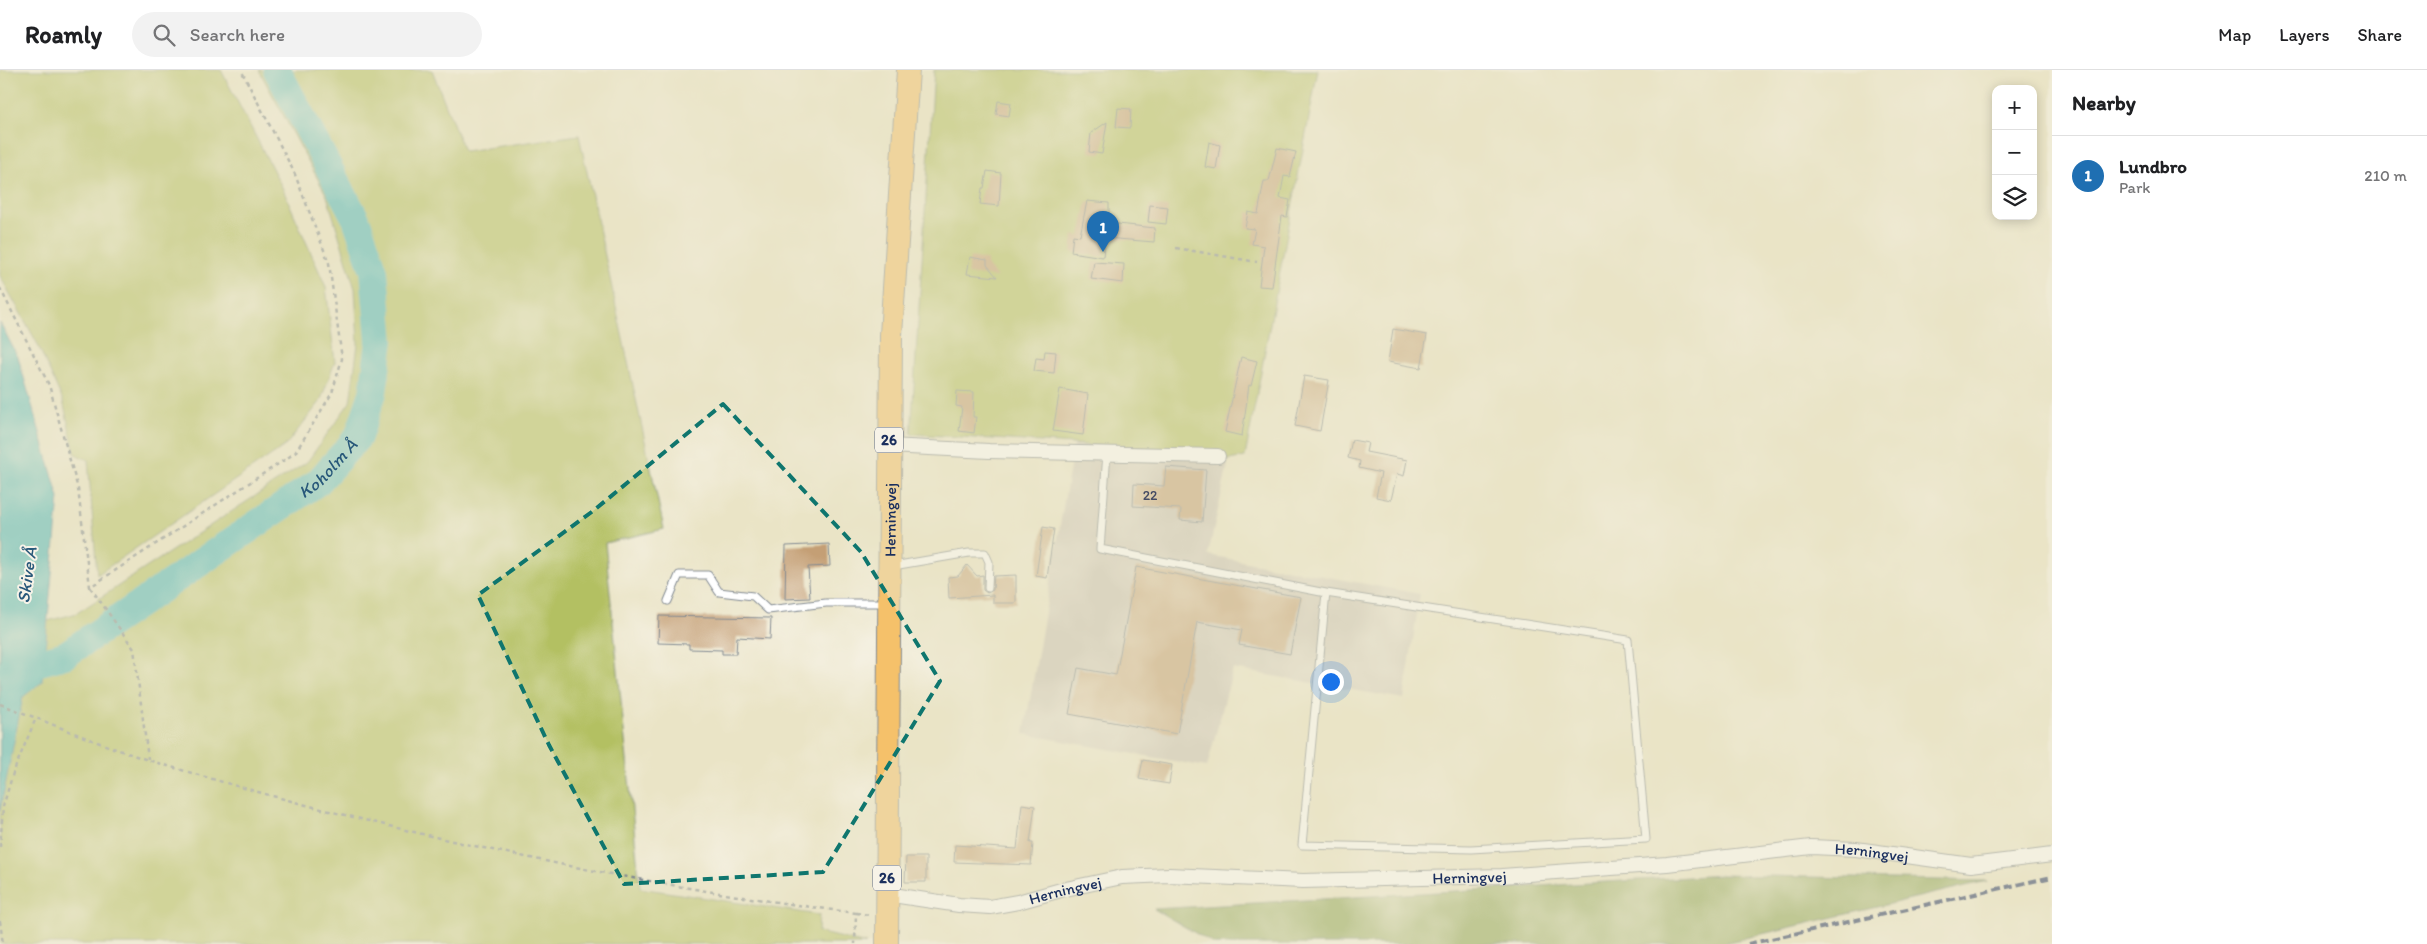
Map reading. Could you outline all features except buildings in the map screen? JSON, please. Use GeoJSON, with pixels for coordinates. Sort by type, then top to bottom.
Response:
{"type":"FeatureCollection","features":[{"type":"Feature","properties":{"kind":"main road","name":"Herningvej"},"geometry":{"type":"LineString","coordinates":[[887,944],[891,335],[908,70]]}},
{"type":"Feature","properties":{"kind":"street"},"geometry":{"type":"LineString","coordinates":[[889,446],[1218,456]]}},
{"type":"Feature","properties":{"kind":"street","name":"Herningvej"},"geometry":{"type":"LineString","coordinates":[[886,894],[990,907],[1122,877],[1141,876],[1170,875],[1303,881],[1502,876],[1667,864],[1811,848],[1856,849],[1971,865],[2052,855]]}},
{"type":"Feature","properties":{"kind":"lane"},"geometry":{"type":"LineString","coordinates":[[1107,453],[1100,549],[1326,594],[1628,640],[1646,839],[1471,849],[1302,845],[1326,594]]}},
{"type":"Feature","properties":{"kind":"lane"},"geometry":{"type":"LineString","coordinates":[[888,567],[961,554],[985,553],[988,562],[988,588]]}},
{"type":"Feature","properties":{"kind":"lane"},"geometry":{"type":"LineString","coordinates":[[668,601],[679,575],[708,575],[719,592],[753,596],[768,610],[826,602],[888,602]]}},
{"type":"Feature","properties":{"kind":"path"},"geometry":{"type":"LineString","coordinates":[[90,588],[295,453],[332,393],[342,359],[329,264],[294,172],[241,70]]}},
{"type":"Feature","properties":{"kind":"path"},"geometry":{"type":"LineString","coordinates":[[1176,248],[1257,262]]}},
{"type":"Feature","properties":{"kind":"path"},"geometry":{"type":"LineString","coordinates":[[0,288],[49,385],[78,489],[90,588],[134,649],[148,759]]}},
{"type":"Feature","properties":{"kind":"path"},"geometry":{"type":"LineString","coordinates":[[0,704],[148,759],[277,796],[536,858],[685,887],[856,913],[855,944]]}},
{"type":"Feature","properties":{"kind":"path"},"geometry":{"type":"LineString","coordinates":[[0,848],[3,808],[13,772],[36,717]]}},
{"type":"Feature","properties":{"kind":"path"},"geometry":{"type":"LineString","coordinates":[[0,921],[3,944]]}},
{"type":"Feature","properties":{"kind":"highlighted area"},"geometry":{"type":"Polygon","coordinates":[[[723,404],[861,552],[940,681],[823,872],[624,884],[549,745],[478,595],[593,511],[723,404]]]}},
{"type":"Feature","properties":{"kind":"shaded area"},"geometry":{"type":"Polygon","coordinates":[[[1074,444],[1229,460],[1208,555],[1420,594],[1404,699],[1233,669],[1207,767],[1024,734],[1074,444]]]}},
{"type":"Feature","properties":{"kind":"green space"},"geometry":{"type":"Polygon","coordinates":[[[0,70],[221,70],[282,187],[326,287],[335,362],[320,402],[286,445],[97,575],[88,460],[75,454],[63,401],[36,341],[0,276],[0,70]]]}},
{"type":"Feature","properties":{"kind":"green space"},"geometry":{"type":"Polygon","coordinates":[[[259,70],[432,70],[464,151],[579,135],[664,529],[605,543],[640,888],[819,915],[818,932],[866,944],[0,944],[0,634],[77,613],[307,462],[350,402],[358,344],[355,289],[327,196],[259,70]]]}},
{"type":"Feature","properties":{"kind":"green space"},"geometry":{"type":"Polygon","coordinates":[[[934,70],[1318,70],[1245,457],[1229,460],[1074,444],[911,434],[934,70]]]}},
{"type":"Feature","properties":{"kind":"green space"},"geometry":{"type":"Polygon","coordinates":[[[1722,875],[1987,881],[1720,944],[1214,944],[1154,909],[1722,875]]]}},
{"type":"Feature","properties":{"kind":"water","name":"Skive Å"},"geometry":{"type":"Polygon","coordinates":[[[0,323],[18,357],[59,498],[42,682],[23,697],[0,811],[0,585],[3,552],[0,477],[0,323]]]}},
{"type":"Feature","properties":{"kind":"waterway","name":"Koholm Å"},"geometry":{"type":"LineString","coordinates":[[12,670],[65,655],[318,482],[358,437],[373,393],[380,341],[374,271],[356,219],[277,70]]}},
{"type":"Feature","properties":{"kind":"railway"},"geometry":{"type":"LineString","coordinates":[[1748,944],[2052,877]]}},
{"type":"Feature","properties":{"kind":"place","name":"Lundbro"},"geometry":{"type":"Point","coordinates":[1103,252]}}]}
